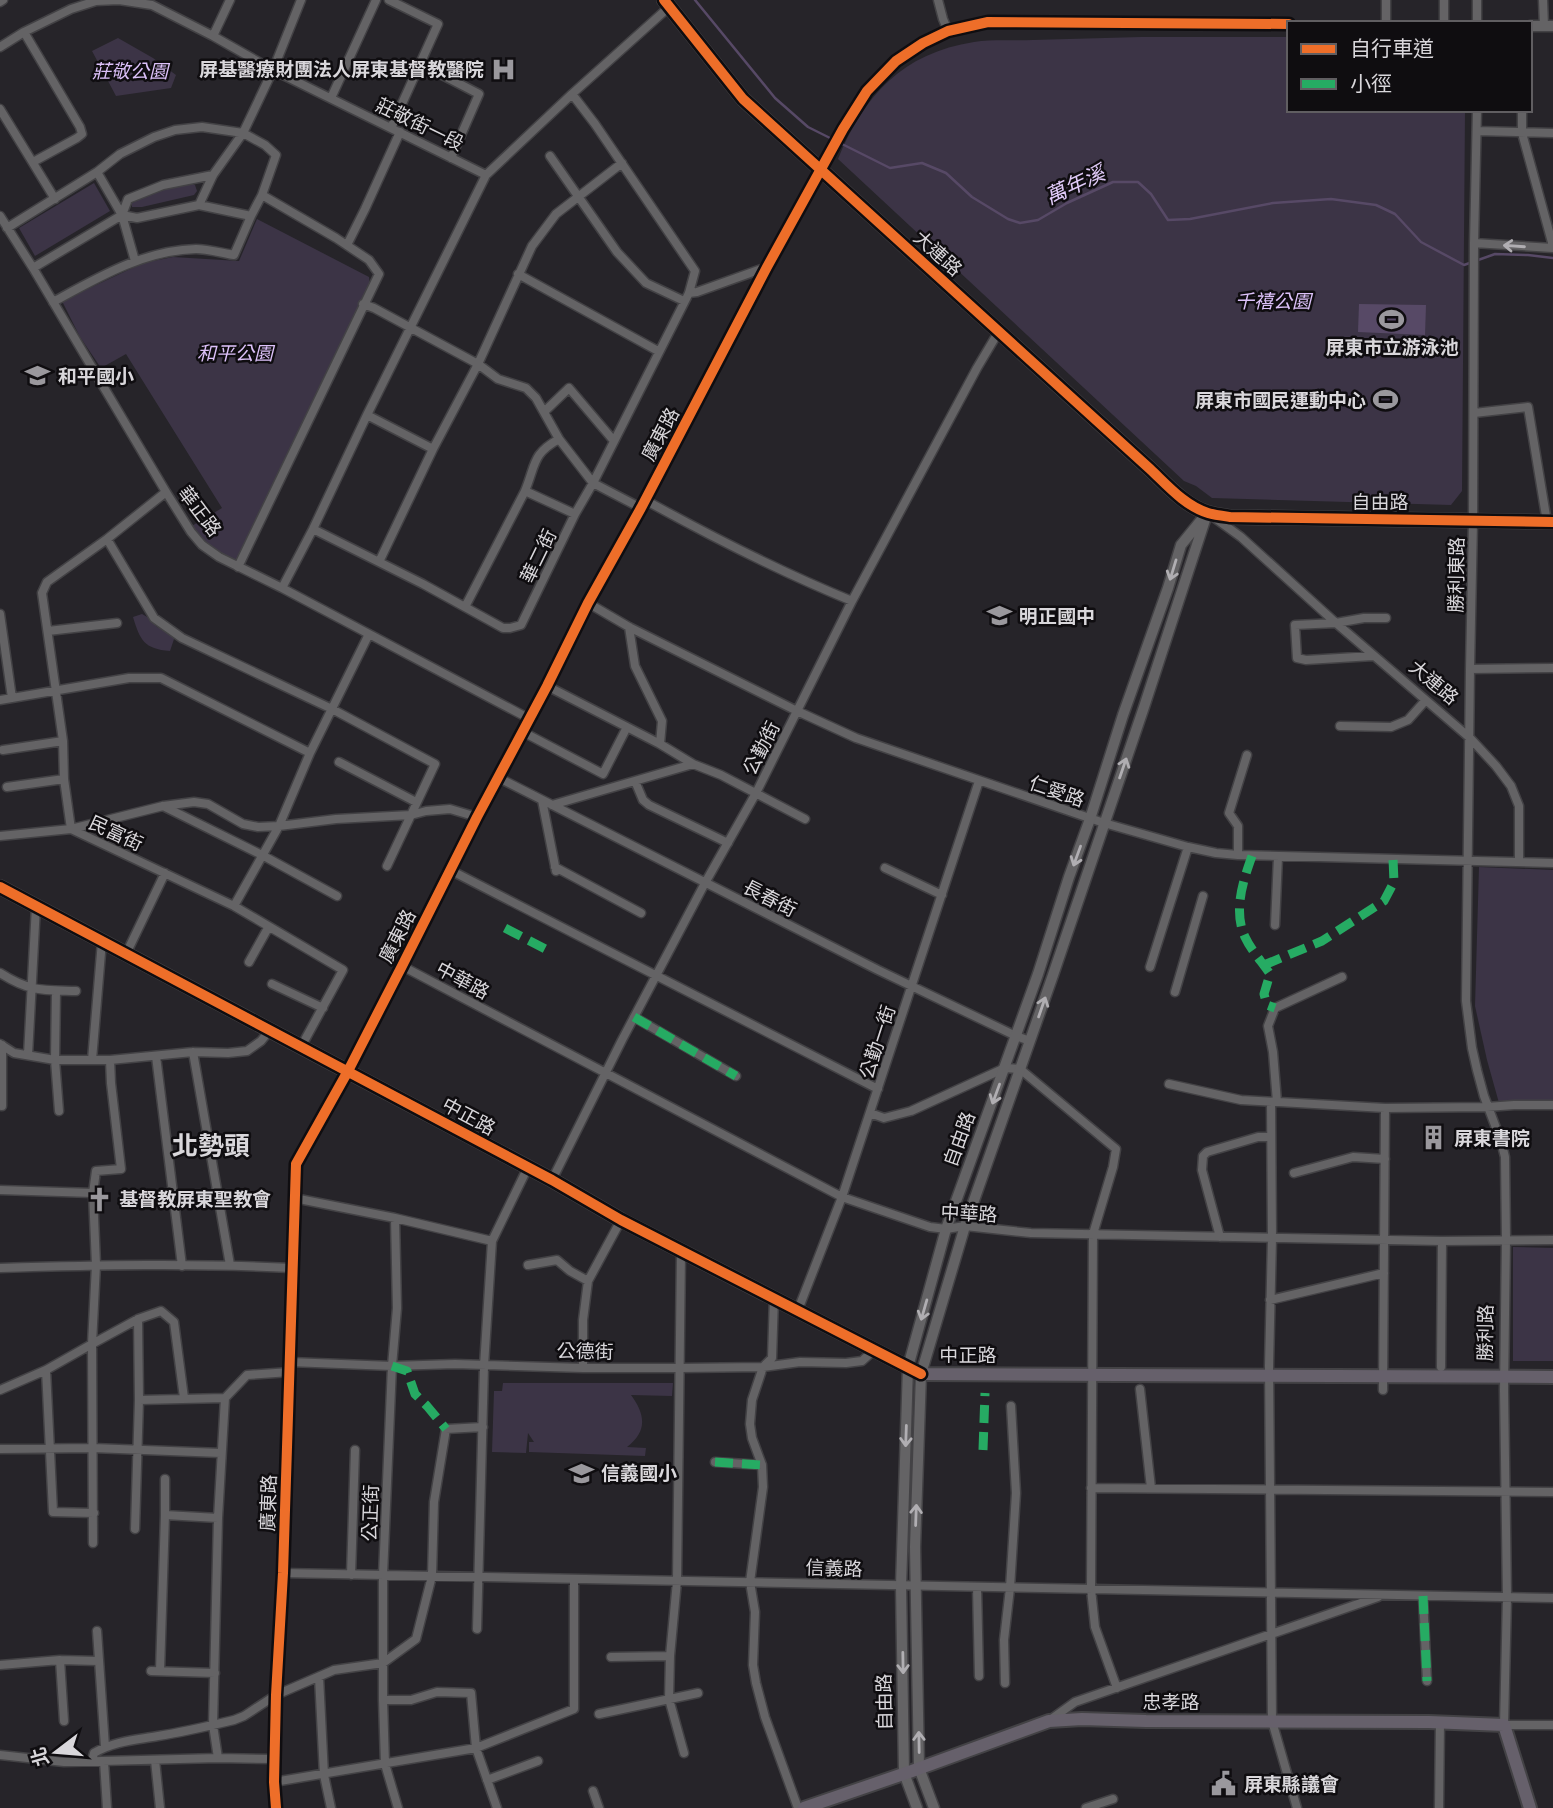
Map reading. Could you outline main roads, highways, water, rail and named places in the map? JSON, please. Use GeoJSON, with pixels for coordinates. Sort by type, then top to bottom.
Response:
{"type":"FeatureCollection","features":[{"type":"Feature","properties":{"kind":"main road","name":"大連路"},"geometry":{"type":"LineString","coordinates":[[666,4],[735,90],[820,170],[1187,503],[1207,513]]}},
{"type":"Feature","properties":{"kind":"main road","name":"自由路"},"geometry":{"type":"LineString","coordinates":[[1207,513],[1230,517],[1550,522]]}},
{"type":"Feature","properties":{"kind":"main road","name":"中正路"},"geometry":{"type":"LineString","coordinates":[[0,887],[528,1167],[681,1252],[921,1374],[1553,1377]]}},
{"type":"Feature","properties":{"kind":"main road","name":"忠孝路"},"geometry":{"type":"LineString","coordinates":[[804,1808],[1049,1721],[1082,1719],[1504,1725]]}},
{"type":"Feature","properties":{"kind":"main road","name":"勝利路"},"geometry":{"type":"LineString","coordinates":[[1504,1725],[1530,1808]]}},
{"type":"Feature","properties":{"kind":"waterway","name":"萬年溪"},"geometry":{"type":"LineString","coordinates":[[695,0],[775,98],[808,127],[834,140]]}},
{"type":"Feature","properties":{"kind":"waterway","name":"萬年溪"},"geometry":{"type":"LineString","coordinates":[[840,143],[890,168],[922,163],[946,173],[972,197],[1008,219],[1020,223],[1038,220],[1113,182],[1138,182],[1151,194],[1168,220],[1190,219],[1273,203],[1331,199],[1376,205],[1395,214],[1421,242],[1464,265],[1495,254],[1553,258]]}},
{"type":"Feature","properties":{"kind":"place","name":"屏基醫療財團法人屏東基督教醫院"},"geometry":{"type":"Point","coordinates":[504,69]}},
{"type":"Feature","properties":{"kind":"place","name":"屏東市立游泳池"},"geometry":{"type":"Point","coordinates":[1392,319]}},
{"type":"Feature","properties":{"kind":"place","name":"和平國小"},"geometry":{"type":"Point","coordinates":[38,376]}},
{"type":"Feature","properties":{"kind":"place","name":"屏東市國民運動中心"},"geometry":{"type":"Point","coordinates":[1386,400]}},
{"type":"Feature","properties":{"kind":"place","name":"明正國中"},"geometry":{"type":"Point","coordinates":[999,616]}},
{"type":"Feature","properties":{"kind":"place","name":"屏東書院"},"geometry":{"type":"Point","coordinates":[1434,1138]}},
{"type":"Feature","properties":{"kind":"place","name":"基督教屏東聖教會"},"geometry":{"type":"Point","coordinates":[99,1199]}},
{"type":"Feature","properties":{"kind":"place","name":"信義國小"},"geometry":{"type":"Point","coordinates":[581,1473]}},
{"type":"Feature","properties":{"kind":"place","name":"屏東縣議會"},"geometry":{"type":"Point","coordinates":[1224,1784]}},
{"type":"Feature","properties":{"kind":"district","name":"北勢頭"},"geometry":{"type":"Point","coordinates":[211,1146]}},
{"type":"Feature","properties":{"kind":"park label","name":"莊敬公園"},"geometry":{"type":"Point","coordinates":[130,71]}},
{"type":"Feature","properties":{"kind":"park label","name":"千禧公園"},"geometry":{"type":"Point","coordinates":[1273,301]}},
{"type":"Feature","properties":{"kind":"park label","name":"和平公園"},"geometry":{"type":"Point","coordinates":[235,353]}}]}
